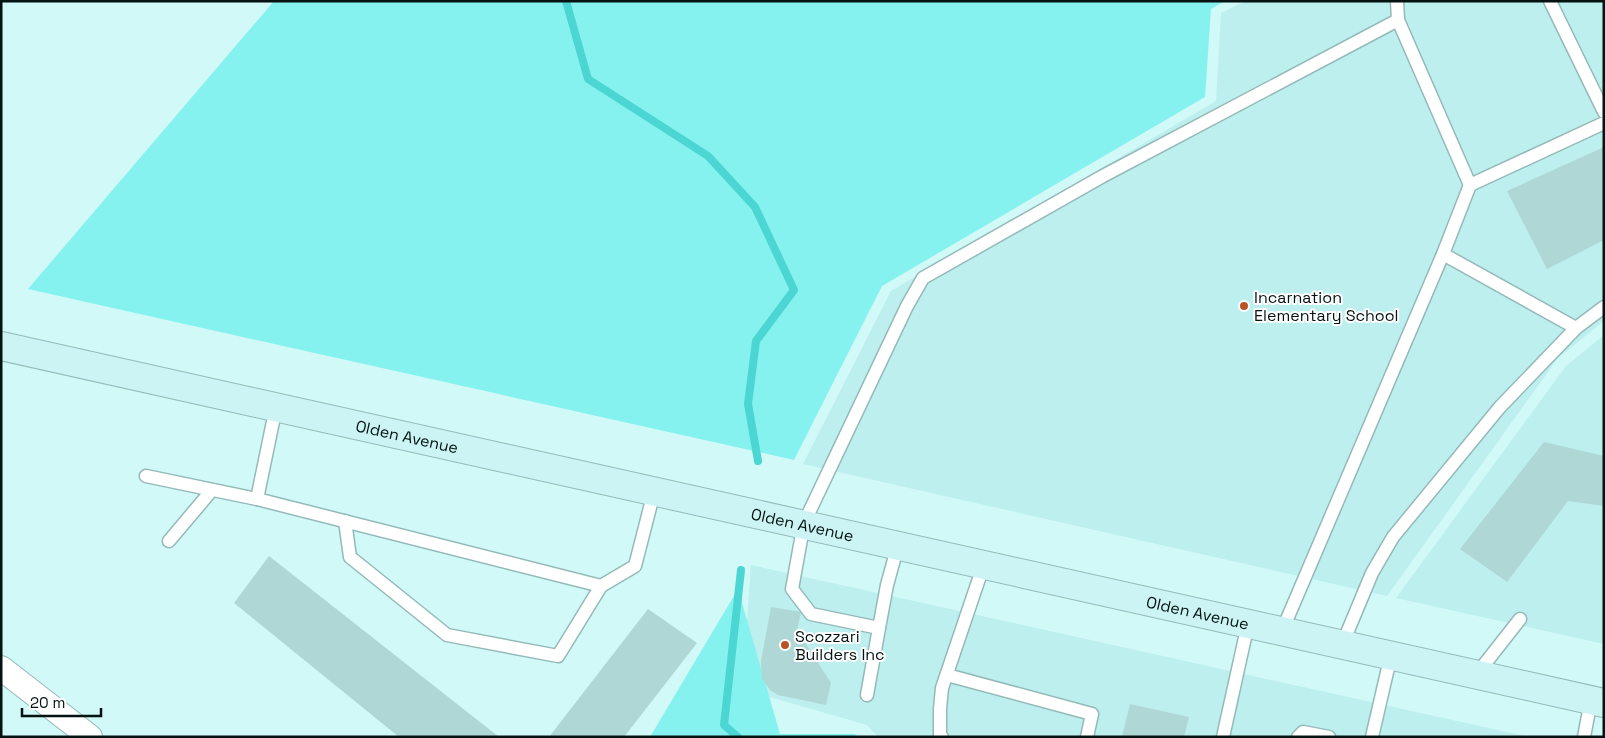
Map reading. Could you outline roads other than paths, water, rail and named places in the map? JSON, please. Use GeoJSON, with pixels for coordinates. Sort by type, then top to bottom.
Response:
{"type":"FeatureCollection","features":[{"type":"Feature","properties":{"kind":"main road","name":"Olden Avenue"},"geometry":{"type":"LineString","coordinates":[[1,346],[1598,701]]}},
{"type":"Feature","properties":{"kind":"street"},"geometry":{"type":"LineString","coordinates":[[1,668],[90,737]]}},
{"type":"Feature","properties":{"kind":"lane"},"geometry":{"type":"LineString","coordinates":[[1397,1],[1398,20],[1470,185]]}},
{"type":"Feature","properties":{"kind":"lane"},"geometry":{"type":"LineString","coordinates":[[1550,1],[1604,112]]}},
{"type":"Feature","properties":{"kind":"lane"},"geometry":{"type":"LineString","coordinates":[[879,628],[811,614],[792,590],[804,524],[907,306],[923,278],[1103,176],[1398,20]]}},
{"type":"Feature","properties":{"kind":"lane"},"geometry":{"type":"LineString","coordinates":[[1282,631],[1443,254],[1470,185],[1604,123]]}},
{"type":"Feature","properties":{"kind":"lane"},"geometry":{"type":"LineString","coordinates":[[1443,254],[1576,328]]}},
{"type":"Feature","properties":{"kind":"lane"},"geometry":{"type":"LineString","coordinates":[[1342,644],[1372,573],[1393,537],[1500,407],[1576,328],[1604,307]]}},
{"type":"Feature","properties":{"kind":"lane"},"geometry":{"type":"LineString","coordinates":[[257,499],[276,407]]}},
{"type":"Feature","properties":{"kind":"lane"},"geometry":{"type":"LineString","coordinates":[[146,476],[257,499],[601,586]]}},
{"type":"Feature","properties":{"kind":"lane"},"geometry":{"type":"LineString","coordinates":[[169,541],[212,490]]}},
{"type":"Feature","properties":{"kind":"lane"},"geometry":{"type":"LineString","coordinates":[[345,521],[350,557],[447,635],[558,656],[601,586],[635,566],[654,492]]}},
{"type":"Feature","properties":{"kind":"lane"},"geometry":{"type":"LineString","coordinates":[[867,695],[887,585],[898,545]]}},
{"type":"Feature","properties":{"kind":"lane"},"geometry":{"type":"LineString","coordinates":[[942,737],[940,735],[940,709],[942,688],[984,564]]}},
{"type":"Feature","properties":{"kind":"lane"},"geometry":{"type":"LineString","coordinates":[[1476,675],[1520,619]]}},
{"type":"Feature","properties":{"kind":"lane"},"geometry":{"type":"LineString","coordinates":[[1223,737],[1248,624]]}},
{"type":"Feature","properties":{"kind":"lane"},"geometry":{"type":"LineString","coordinates":[[1372,737],[1391,656]]}},
{"type":"Feature","properties":{"kind":"lane"},"geometry":{"type":"LineString","coordinates":[[947,675],[1092,714],[1087,737]]}},
{"type":"Feature","properties":{"kind":"lane"},"geometry":{"type":"LineString","coordinates":[[1584,737],[1598,701]]}},
{"type":"Feature","properties":{"kind":"lane"},"geometry":{"type":"LineString","coordinates":[[1298,737],[1302,732],[1329,737]]}},
{"type":"Feature","properties":{"kind":"waterway"},"geometry":{"type":"LineString","coordinates":[[566,1],[588,79],[708,156],[755,207],[794,290],[756,341],[748,404],[758,461]]}},
{"type":"Feature","properties":{"kind":"waterway"},"geometry":{"type":"LineString","coordinates":[[738,737],[724,725],[741,570]]}},
{"type":"Feature","properties":{"kind":"place","name":"Incarnation Elementary School"},"geometry":{"type":"Point","coordinates":[1244,306]}},
{"type":"Feature","properties":{"kind":"place","name":"Scozzari Builders Inc"},"geometry":{"type":"Point","coordinates":[785,645]}}]}
